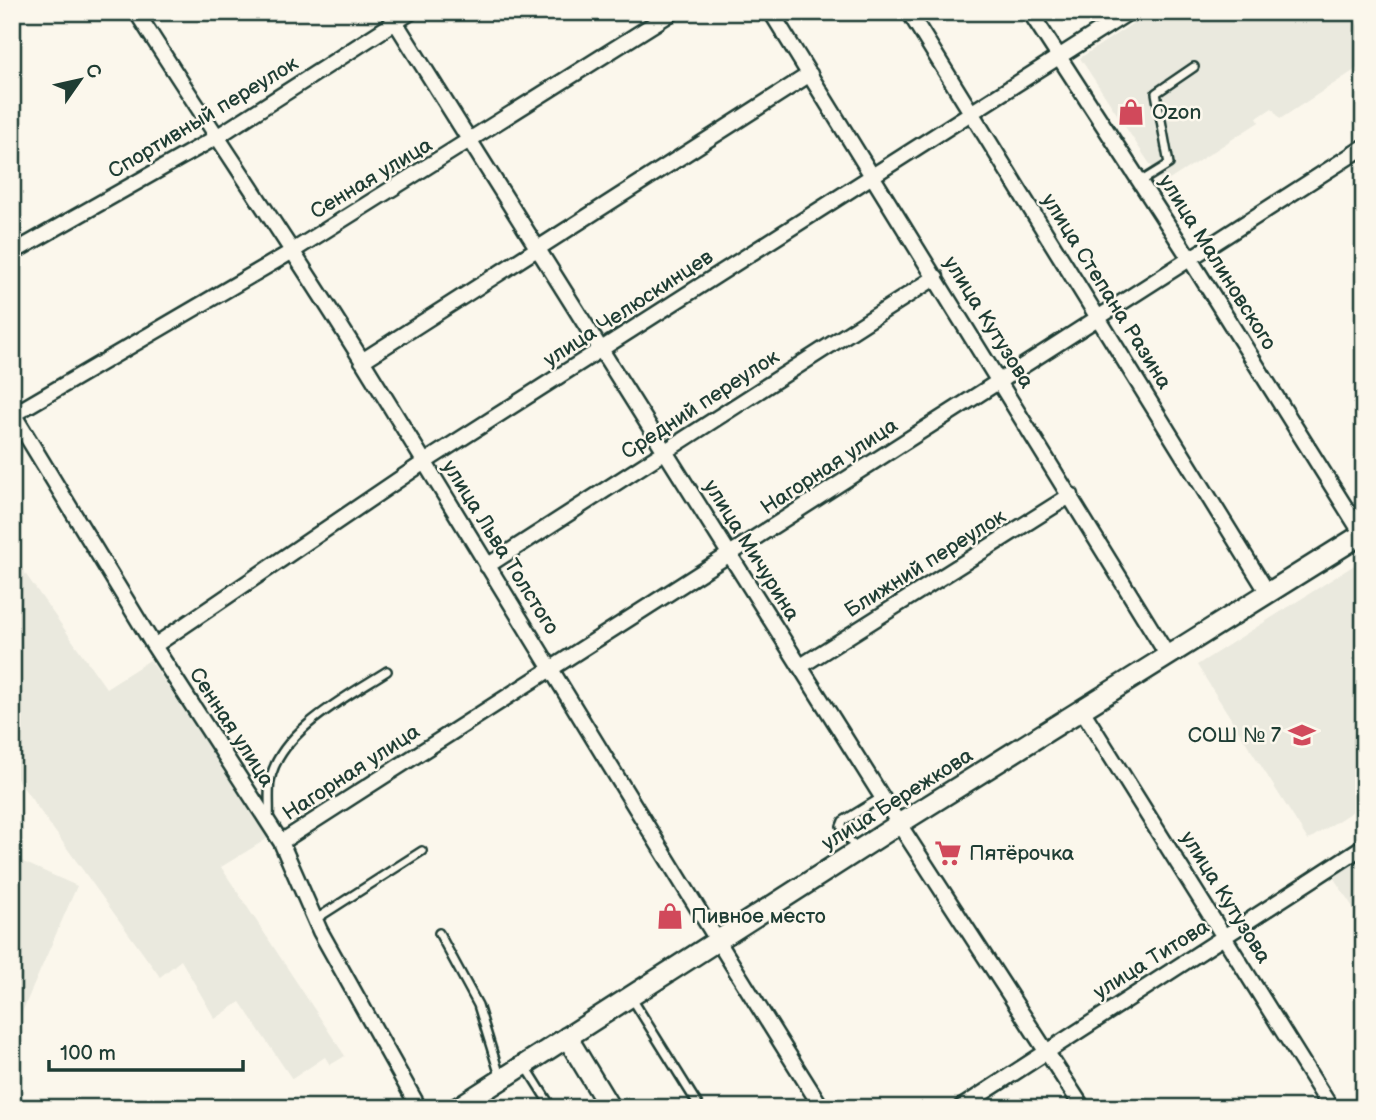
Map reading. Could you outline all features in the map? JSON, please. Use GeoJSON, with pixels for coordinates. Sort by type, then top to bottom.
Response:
{"type":"FeatureCollection","features":[{"type":"Feature","properties":{"kind":"street","name":"Спортивный переулок"},"geometry":{"type":"LineString","coordinates":[[12,253],[215,138],[393,17],[411,12]]}},
{"type":"Feature","properties":{"kind":"street","name":"Сенная улица"},"geometry":{"type":"LineString","coordinates":[[419,1108],[315,920],[281,842],[155,646],[13,413],[291,252],[473,141],[673,12]]}},
{"type":"Feature","properties":{"kind":"street","name":"улица Кутузова"},"geometry":{"type":"LineString","coordinates":[[771,12],[1168,656]]}},
{"type":"Feature","properties":{"kind":"street","name":"улица Степана Разина"},"geometry":{"type":"LineString","coordinates":[[909,12],[1268,593]]}},
{"type":"Feature","properties":{"kind":"street","name":"улица Малиновского"},"geometry":{"type":"LineString","coordinates":[[1030,12],[1190,259],[1363,535]]}},
{"type":"Feature","properties":{"kind":"street","name":"улица Челюскинцев"},"geometry":{"type":"LineString","coordinates":[[155,646],[423,463],[1129,12]]}},
{"type":"Feature","properties":{"kind":"street","name":"улица Льва Толстого"},"geometry":{"type":"LineString","coordinates":[[137,13],[215,138],[362,361],[717,942],[822,1108]]}},
{"type":"Feature","properties":{"kind":"street","name":"улица Мичурина"},"geometry":{"type":"LineString","coordinates":[[393,17],[899,824],[1083,1108]]}},
{"type":"Feature","properties":{"kind":"street"},"geometry":{"type":"LineString","coordinates":[[362,361],[810,74]]}},
{"type":"Feature","properties":{"kind":"street","name":"Нагорная улица"},"geometry":{"type":"LineString","coordinates":[[281,842],[1364,147]]}},
{"type":"Feature","properties":{"kind":"street","name":"Средний переулок"},"geometry":{"type":"LineString","coordinates":[[487,566],[936,276]]}},
{"type":"Feature","properties":{"kind":"street","name":"Ближний переулок"},"geometry":{"type":"LineString","coordinates":[[801,666],[1071,495]]}},
{"type":"Feature","properties":{"kind":"street","name":"улица Бережкова"},"geometry":{"type":"LineString","coordinates":[[457,1108],[899,824],[1363,535]]}},
{"type":"Feature","properties":{"kind":"street","name":"улица Кутузова"},"geometry":{"type":"LineString","coordinates":[[1082,710],[1226,936],[1331,1108]]}},
{"type":"Feature","properties":{"kind":"street","name":"улица Титова"},"geometry":{"type":"LineString","coordinates":[[960,1108],[1364,846]]}},
{"type":"Feature","properties":{"kind":"street"},"geometry":{"type":"LineString","coordinates":[[567,1037],[610,1108]]}},
{"type":"Feature","properties":{"kind":"lane"},"geometry":{"type":"LineString","coordinates":[[1140,182],[1169,164],[1156,93],[1194,67]]}},
{"type":"Feature","properties":{"kind":"lane"},"geometry":{"type":"LineString","coordinates":[[269,824],[270,782],[286,748],[320,714],[387,670]]}},
{"type":"Feature","properties":{"kind":"lane"},"geometry":{"type":"LineString","coordinates":[[856,852],[841,826],[843,821],[882,797]]}},
{"type":"Feature","properties":{"kind":"lane"},"geometry":{"type":"LineString","coordinates":[[315,920],[422,851]]}},
{"type":"Feature","properties":{"kind":"lane"},"geometry":{"type":"LineString","coordinates":[[439,933],[478,1005],[501,1080]]}},
{"type":"Feature","properties":{"kind":"lane"},"geometry":{"type":"LineString","coordinates":[[631,997],[700,1108]]}},
{"type":"Feature","properties":{"kind":"lane"},"geometry":{"type":"LineString","coordinates":[[525,1064],[552,1108]]}},
{"type":"Feature","properties":{"kind":"shaded area"},"geometry":{"type":"Polygon","coordinates":[[[1150,12],[1349,12],[1364,34],[1364,64],[1280,119],[1272,108],[1257,118],[1259,122],[1163,184],[1080,58],[1150,12]]]}},
{"type":"Feature","properties":{"kind":"shaded area"},"geometry":{"type":"Polygon","coordinates":[[[12,555],[106,688],[150,660],[270,837],[221,867],[345,1056],[330,1065],[325,1057],[292,1079],[240,1002],[215,1019],[181,960],[160,977],[12,772],[12,555]]]}},
{"type":"Feature","properties":{"kind":"shaded area","name":"СОШ № 7"},"geometry":{"type":"Polygon","coordinates":[[[1364,559],[1364,804],[1308,840],[1197,665],[1364,559]]]}},
{"type":"Feature","properties":{"kind":"shaded area"},"geometry":{"type":"Polygon","coordinates":[[[12,857],[77,886],[12,1035],[12,857]]]}},
{"type":"Feature","properties":{"kind":"shaded area"},"geometry":{"type":"Polygon","coordinates":[[[1364,857],[1364,924],[1333,877],[1364,857]]]}},
{"type":"Feature","properties":{"kind":"place","name":"Ozon"},"geometry":{"type":"Point","coordinates":[1131,112]}},
{"type":"Feature","properties":{"kind":"place","name":"СОШ № 7"},"geometry":{"type":"Point","coordinates":[1302,735]}},
{"type":"Feature","properties":{"kind":"place","name":"Пятёрочка"},"geometry":{"type":"Point","coordinates":[948,853]}},
{"type":"Feature","properties":{"kind":"place","name":"Пивное место"},"geometry":{"type":"Point","coordinates":[670,916]}}]}
